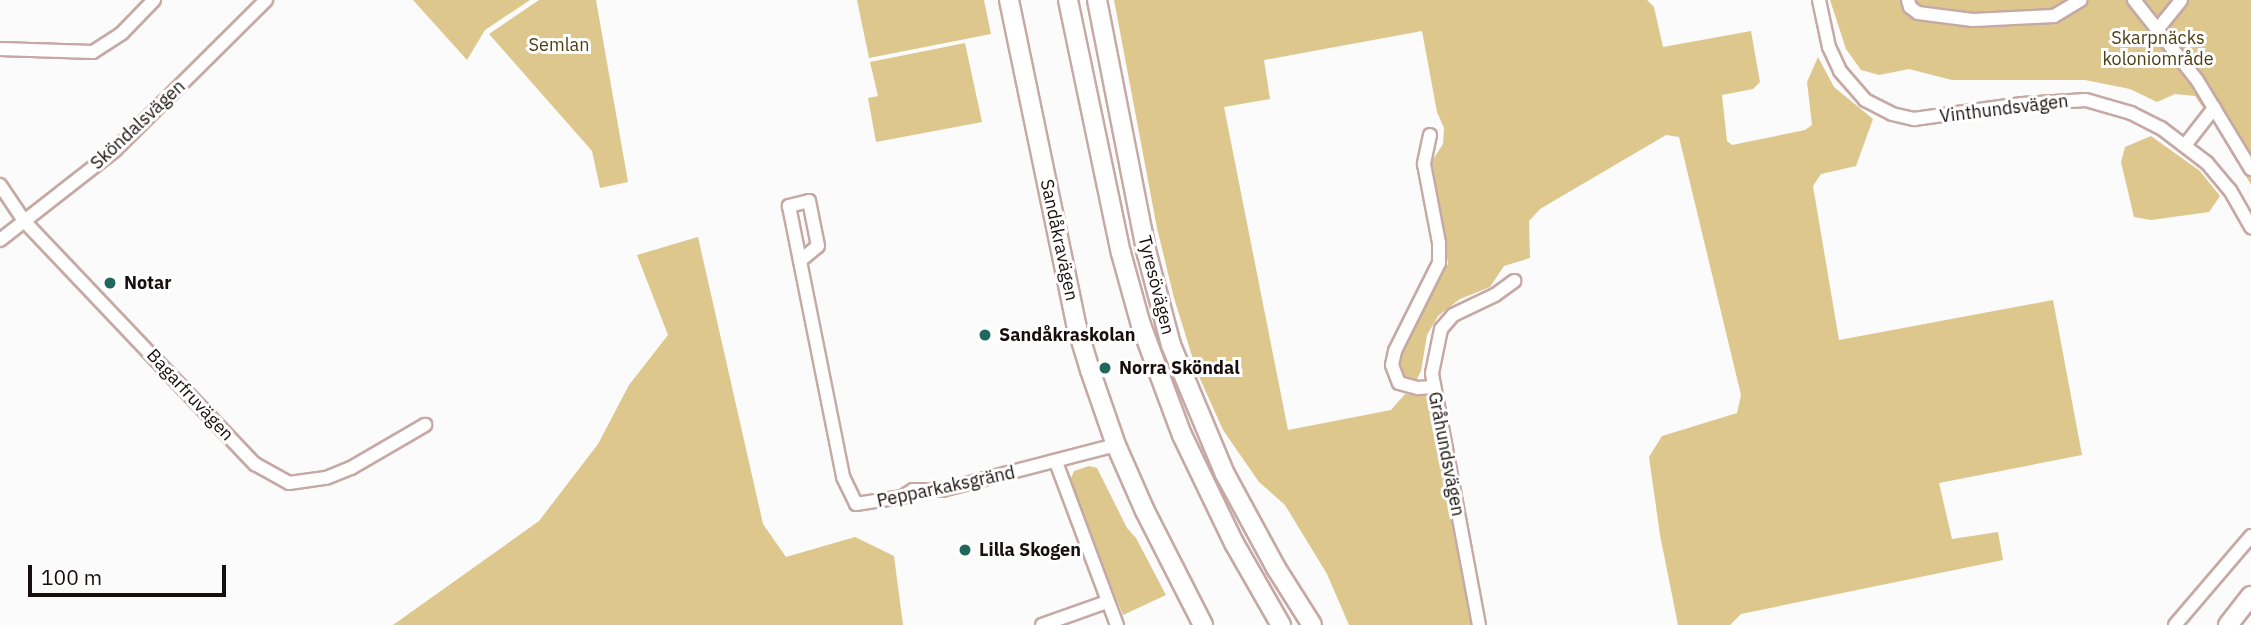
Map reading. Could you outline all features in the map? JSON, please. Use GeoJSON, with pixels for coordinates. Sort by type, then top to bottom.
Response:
{"type":"FeatureCollection","features":[{"type":"Feature","properties":{"kind":"main road","name":"Sandåkravägen"},"geometry":{"type":"LineString","coordinates":[[1009,0],[1076,324],[1116,446],[1150,523],[1203,625]]}},
{"type":"Feature","properties":{"kind":"main road","name":"Tyresövägen"},"geometry":{"type":"LineString","coordinates":[[1068,0],[1121,253],[1141,325],[1187,446],[1234,543],[1281,625]]}},
{"type":"Feature","properties":{"kind":"main road","name":"Tyresövägen"},"geometry":{"type":"LineString","coordinates":[[1097,0],[1147,254],[1171,345],[1226,474],[1276,568],[1312,625]]}},
{"type":"Feature","properties":{"kind":"main road"},"geometry":{"type":"LineString","coordinates":[[2228,625],[2251,596]]}},
{"type":"Feature","properties":{"kind":"street"},"geometry":{"type":"LineString","coordinates":[[0,49],[93,52],[122,33],[154,0]]}},
{"type":"Feature","properties":{"kind":"street","name":"Sköndalsvägen"},"geometry":{"type":"LineString","coordinates":[[0,240],[115,150],[266,0]]}},
{"type":"Feature","properties":{"kind":"street","name":"Vinthundsvägen"},"geometry":{"type":"LineString","coordinates":[[1819,0],[1829,47],[1840,71],[1865,100],[1892,114],[1914,119],[2022,104],[2086,100],[2131,113],[2186,144],[2231,190],[2251,227]]}},
{"type":"Feature","properties":{"kind":"street"},"geometry":{"type":"LineString","coordinates":[[1908,0],[1910,7],[1918,13],[1973,20],[2005,20],[2054,16],[2081,0]]}},
{"type":"Feature","properties":{"kind":"street"},"geometry":{"type":"LineString","coordinates":[[2134,0],[2197,80],[2251,169]]}},
{"type":"Feature","properties":{"kind":"street"},"geometry":{"type":"LineString","coordinates":[[2157,30],[2180,0]]}},
{"type":"Feature","properties":{"kind":"street"},"geometry":{"type":"LineString","coordinates":[[2186,144],[2214,108]]}},
{"type":"Feature","properties":{"kind":"street"},"geometry":{"type":"LineString","coordinates":[[1430,135],[1424,164],[1439,243],[1439,263],[1395,351],[1392,365],[1399,383],[1418,388],[1433,387]]}},
{"type":"Feature","properties":{"kind":"street","name":"Bagarfruvägen"},"geometry":{"type":"LineString","coordinates":[[0,185],[25,222],[255,464],[289,483],[326,478],[351,467],[425,425]]}},
{"type":"Feature","properties":{"kind":"street","name":"Pepparkaksgränd"},"geometry":{"type":"LineString","coordinates":[[800,261],[843,477],[856,505],[902,497],[913,490],[942,491],[1116,446]]}},
{"type":"Feature","properties":{"kind":"street","name":"Gråhundsvägen"},"geometry":{"type":"LineString","coordinates":[[1479,625],[1433,387],[1434,351],[1441,329],[1453,315],[1494,295],[1514,281]]}},
{"type":"Feature","properties":{"kind":"street"},"geometry":{"type":"LineString","coordinates":[[1056,461],[1116,625]]}},
{"type":"Feature","properties":{"kind":"street"},"geometry":{"type":"LineString","coordinates":[[2175,625],[2251,536]]}},
{"type":"Feature","properties":{"kind":"street"},"geometry":{"type":"LineString","coordinates":[[1042,625],[1107,602]]}},
{"type":"Feature","properties":{"kind":"green space"},"geometry":{"type":"Polygon","coordinates":[[[413,0],[530,0],[485,30],[467,60],[413,0]]]}},
{"type":"Feature","properties":{"kind":"green space","name":"Semlan"},"geometry":{"type":"Polygon","coordinates":[[[539,0],[596,0],[628,182],[600,188],[592,151],[489,34],[539,0]]]}},
{"type":"Feature","properties":{"kind":"green space"},"geometry":{"type":"Polygon","coordinates":[[[857,0],[984,0],[991,34],[869,58],[857,0]]]}},
{"type":"Feature","properties":{"kind":"green space"},"geometry":{"type":"Polygon","coordinates":[[[1114,0],[1647,0],[1654,7],[1663,47],[1751,31],[1760,82],[1753,89],[1722,95],[1727,141],[1732,145],[1805,130],[1812,125],[1807,82],[1818,57],[1834,87],[1873,119],[1856,166],[1821,174],[1813,186],[1839,340],[2053,300],[2082,455],[1939,483],[1952,539],[1998,532],[2003,560],[1741,614],[1730,625],[1678,625],[1660,535],[1649,457],[1662,436],[1737,413],[1741,395],[1679,137],[1666,135],[1540,209],[1529,221],[1530,258],[1504,266],[1490,287],[1460,299],[1438,316],[1427,335],[1421,371],[1417,379],[1411,379],[1400,374],[1398,363],[1448,264],[1432,161],[1443,144],[1444,128],[1437,112],[1422,31],[1264,60],[1270,99],[1224,107],[1288,430],[1391,410],[1405,394],[1425,395],[1430,402],[1474,625],[1349,625],[1327,574],[1285,505],[1259,482],[1223,430],[1197,372],[1174,298],[1157,228],[1114,0]]]}},
{"type":"Feature","properties":{"kind":"green space","name":"Skarpnäcks koloniområde"},"geometry":{"type":"Polygon","coordinates":[[[1830,0],[2251,0],[2251,185],[2226,141],[2195,96],[2175,94],[2157,102],[2130,89],[2085,80],[1952,80],[1909,69],[1879,75],[1861,70],[1846,49],[1830,0]]]}},
{"type":"Feature","properties":{"kind":"green space"},"geometry":{"type":"Polygon","coordinates":[[[965,43],[982,122],[876,142],[868,98],[878,96],[870,62],[965,43]]]}},
{"type":"Feature","properties":{"kind":"green space"},"geometry":{"type":"Polygon","coordinates":[[[2151,136],[2200,171],[2220,196],[2209,212],[2151,220],[2134,217],[2121,162],[2125,147],[2151,136]]]}},
{"type":"Feature","properties":{"kind":"green space"},"geometry":{"type":"Polygon","coordinates":[[[698,237],[763,524],[786,557],[855,537],[894,556],[903,625],[393,625],[539,521],[598,444],[629,385],[668,335],[637,255],[698,237]]]}},
{"type":"Feature","properties":{"kind":"green space"},"geometry":{"type":"Polygon","coordinates":[[[1089,466],[1097,468],[1127,528],[1136,538],[1166,595],[1123,615],[1069,483],[1074,471],[1089,466]]]}},
{"type":"Feature","properties":{"kind":"place","name":"Notar"},"geometry":{"type":"Point","coordinates":[110,283]}},
{"type":"Feature","properties":{"kind":"place","name":"Sandåkraskolan"},"geometry":{"type":"Point","coordinates":[985,335]}},
{"type":"Feature","properties":{"kind":"place","name":"Norra Sköndal"},"geometry":{"type":"Point","coordinates":[1105,368]}},
{"type":"Feature","properties":{"kind":"place","name":"Lilla Skogen"},"geometry":{"type":"Point","coordinates":[965,550]}}]}
